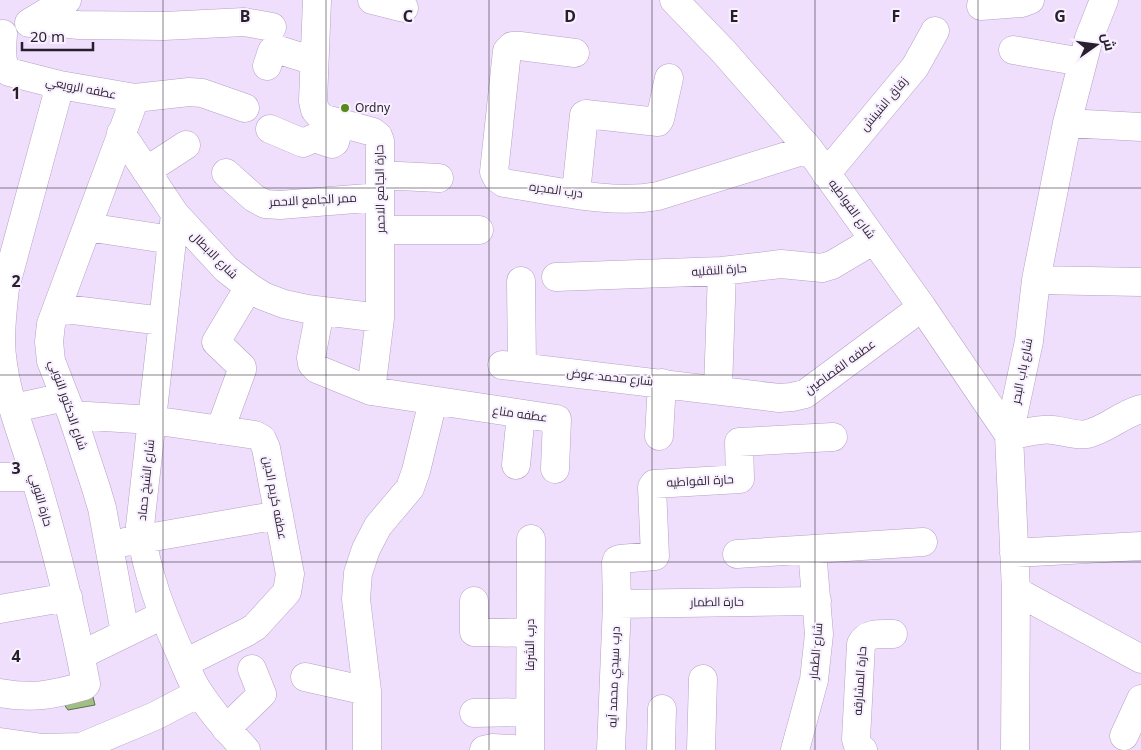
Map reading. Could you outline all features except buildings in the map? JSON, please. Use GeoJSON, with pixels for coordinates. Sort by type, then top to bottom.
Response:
{"type":"FeatureCollection","features":[{"type":"Feature","properties":{"kind":"street"},"geometry":{"type":"LineString","coordinates":[[2,34],[34,20],[67,0]]}},
{"type":"Feature","properties":{"kind":"street","name":"حارة الجامع الاحمر"},"geometry":{"type":"LineString","coordinates":[[317,0],[313,101],[315,110],[322,118],[373,132],[380,141],[380,318],[371,391]]}},
{"type":"Feature","properties":{"kind":"street"},"geometry":{"type":"LineString","coordinates":[[372,0],[404,8]]}},
{"type":"Feature","properties":{"kind":"street","name":"شارع الفواطيه"},"geometry":{"type":"LineString","coordinates":[[674,0],[724,52],[809,149],[922,307],[1009,436]]}},
{"type":"Feature","properties":{"kind":"street"},"geometry":{"type":"LineString","coordinates":[[981,6],[1022,3],[1030,0]]}},
{"type":"Feature","properties":{"kind":"street","name":"شارع باب البحر"},"geometry":{"type":"LineString","coordinates":[[1015,750],[1016,591],[1009,436],[1028,341],[1036,280],[1067,122],[1082,62],[1104,0]]}},
{"type":"Feature","properties":{"kind":"street"},"geometry":{"type":"LineString","coordinates":[[34,20],[84,25],[164,26],[244,22],[272,27]]}},
{"type":"Feature","properties":{"kind":"street","name":"زقاق الشينش"},"geometry":{"type":"LineString","coordinates":[[826,174],[915,67],[935,31]]}},
{"type":"Feature","properties":{"kind":"street","name":"عطفه الرويعي"},"geometry":{"type":"LineString","coordinates":[[2,34],[2,63],[4,69],[8,72],[60,85],[135,98],[197,92],[245,108]]}},
{"type":"Feature","properties":{"kind":"street","name":"درب المجره"},"geometry":{"type":"LineString","coordinates":[[575,54],[520,46],[512,46],[507,50],[494,172],[497,178],[504,183],[628,200],[658,196],[809,149]]}},
{"type":"Feature","properties":{"kind":"street"},"geometry":{"type":"LineString","coordinates":[[267,66],[272,51],[276,49],[314,61]]}},
{"type":"Feature","properties":{"kind":"street"},"geometry":{"type":"LineString","coordinates":[[1013,50],[1082,62]]}},
{"type":"Feature","properties":{"kind":"street"},"geometry":{"type":"LineString","coordinates":[[576,193],[584,115],[658,122],[670,78]]}},
{"type":"Feature","properties":{"kind":"street","name":"حارة النوبي"},"geometry":{"type":"LineString","coordinates":[[0,693],[19,696],[53,695],[86,684],[68,597],[35,476],[7,395],[1,341],[7,253],[60,85]]}},
{"type":"Feature","properties":{"kind":"street","name":"شارع الدكتور النوبي"},"geometry":{"type":"LineString","coordinates":[[125,633],[96,488],[51,360],[49,342],[51,324],[135,98]]}},
{"type":"Feature","properties":{"kind":"street"},"geometry":{"type":"LineString","coordinates":[[1067,122],[1141,127]]}},
{"type":"Feature","properties":{"kind":"street"},"geometry":{"type":"LineString","coordinates":[[270,129],[303,143],[314,138],[332,144],[335,142],[340,123]]}},
{"type":"Feature","properties":{"kind":"street","name":"شارع الابطال"},"geometry":{"type":"LineString","coordinates":[[121,133],[146,171],[174,227],[249,288],[284,304],[320,311],[380,318]]}},
{"type":"Feature","properties":{"kind":"street"},"geometry":{"type":"LineString","coordinates":[[146,171],[186,145]]}},
{"type":"Feature","properties":{"kind":"street","name":"ممر الجامع الاحمر"},"geometry":{"type":"LineString","coordinates":[[226,173],[254,198],[265,204],[280,204],[380,186],[439,178]]}},
{"type":"Feature","properties":{"kind":"street"},"geometry":{"type":"LineString","coordinates":[[87,226],[174,227]]}},
{"type":"Feature","properties":{"kind":"street","name":"شارع الشيخ حماد"},"geometry":{"type":"LineString","coordinates":[[174,227],[140,526],[150,578],[163,615],[199,693],[226,729],[246,750]]}},
{"type":"Feature","properties":{"kind":"street"},"geometry":{"type":"LineString","coordinates":[[380,230],[479,230]]}},
{"type":"Feature","properties":{"kind":"street","name":"حارة النقليه"},"geometry":{"type":"LineString","coordinates":[[556,277],[722,271],[780,264],[822,268],[832,265],[874,240]]}},
{"type":"Feature","properties":{"kind":"street"},"geometry":{"type":"LineString","coordinates":[[718,389],[722,271]]}},
{"type":"Feature","properties":{"kind":"street"},"geometry":{"type":"LineString","coordinates":[[1036,280],[1141,282]]}},
{"type":"Feature","properties":{"kind":"street","name":"شارع محمد عوض"},"geometry":{"type":"LineString","coordinates":[[521,281],[512,366],[718,389]]}},
{"type":"Feature","properties":{"kind":"street"},"geometry":{"type":"LineString","coordinates":[[220,430],[242,366],[216,342],[249,288]]}},
{"type":"Feature","properties":{"kind":"street","name":"عطفه القصاصين"},"geometry":{"type":"LineString","coordinates":[[718,389],[779,398],[806,394],[922,307]]}},
{"type":"Feature","properties":{"kind":"street"},"geometry":{"type":"LineString","coordinates":[[57,308],[163,321]]}},
{"type":"Feature","properties":{"kind":"street","name":"عطفه مناع"},"geometry":{"type":"LineString","coordinates":[[320,311],[311,358],[312,364],[317,368],[371,391],[557,419],[556,469]]}},
{"type":"Feature","properties":{"kind":"street"},"geometry":{"type":"LineString","coordinates":[[659,436],[662,383]]}},
{"type":"Feature","properties":{"kind":"street","name":"عطفه كريم الدين"},"geometry":{"type":"LineString","coordinates":[[7,395],[152,420],[255,435],[262,439],[266,448],[290,574],[287,592],[255,627],[185,663]]}},
{"type":"Feature","properties":{"kind":"street"},"geometry":{"type":"LineString","coordinates":[[367,750],[367,691],[356,599],[358,573],[366,548],[378,526],[410,488],[416,471],[433,400]]}},
{"type":"Feature","properties":{"kind":"street"},"geometry":{"type":"LineString","coordinates":[[1009,436],[1052,430],[1069,434],[1087,434],[1104,428],[1122,416],[1141,409]]}},
{"type":"Feature","properties":{"kind":"street"},"geometry":{"type":"LineString","coordinates":[[516,465],[522,414]]}},
{"type":"Feature","properties":{"kind":"street","name":"حارة الفواطيه"},"geometry":{"type":"LineString","coordinates":[[617,604],[617,560],[653,557],[656,553],[652,487],[654,484],[740,479],[739,442],[833,437]]}},
{"type":"Feature","properties":{"kind":"street"},"geometry":{"type":"LineString","coordinates":[[0,477],[35,476]]}},
{"type":"Feature","properties":{"kind":"street"},"geometry":{"type":"LineString","coordinates":[[108,544],[279,515]]}},
{"type":"Feature","properties":{"kind":"street","name":"درب الشرفا"},"geometry":{"type":"LineString","coordinates":[[530,750],[531,539]]}},
{"type":"Feature","properties":{"kind":"street"},"geometry":{"type":"LineString","coordinates":[[737,554],[923,542]]}},
{"type":"Feature","properties":{"kind":"street"},"geometry":{"type":"LineString","coordinates":[[1014,553],[1141,546]]}},
{"type":"Feature","properties":{"kind":"street","name":"شارع الطمار"},"geometry":{"type":"LineString","coordinates":[[795,750],[814,680],[820,634],[812,550]]}},
{"type":"Feature","properties":{"kind":"street"},"geometry":{"type":"LineString","coordinates":[[1016,591],[1141,659]]}},
{"type":"Feature","properties":{"kind":"street"},"geometry":{"type":"LineString","coordinates":[[0,609],[68,597]]}},
{"type":"Feature","properties":{"kind":"street"},"geometry":{"type":"LineString","coordinates":[[474,601],[474,632],[530,632]]}},
{"type":"Feature","properties":{"kind":"street","name":"حارة الطمار"},"geometry":{"type":"LineString","coordinates":[[617,604],[817,601]]}},
{"type":"Feature","properties":{"kind":"street","name":"درب سيدي محمد آيه"},"geometry":{"type":"LineString","coordinates":[[611,750],[617,604]]}},
{"type":"Feature","properties":{"kind":"street"},"geometry":{"type":"LineString","coordinates":[[80,655],[163,615]]}},
{"type":"Feature","properties":{"kind":"street","name":"حارة المشارقه"},"geometry":{"type":"LineString","coordinates":[[863,750],[858,746],[856,739],[861,644],[870,635],[893,634]]}},
{"type":"Feature","properties":{"kind":"street"},"geometry":{"type":"LineString","coordinates":[[226,729],[262,694],[252,668]]}},
{"type":"Feature","properties":{"kind":"street"},"geometry":{"type":"LineString","coordinates":[[305,677],[367,691]]}},
{"type":"Feature","properties":{"kind":"street"},"geometry":{"type":"LineString","coordinates":[[701,750],[703,679]]}},
{"type":"Feature","properties":{"kind":"street"},"geometry":{"type":"LineString","coordinates":[[0,742],[43,748],[81,749],[155,716],[199,693]]}},
{"type":"Feature","properties":{"kind":"street"},"geometry":{"type":"LineString","coordinates":[[1124,736],[1141,699]]}},
{"type":"Feature","properties":{"kind":"street"},"geometry":{"type":"LineString","coordinates":[[661,750],[662,709]]}},
{"type":"Feature","properties":{"kind":"street"},"geometry":{"type":"LineString","coordinates":[[474,713],[530,712]]}},
{"type":"Feature","properties":{"kind":"street"},"geometry":{"type":"LineString","coordinates":[[484,750],[493,748],[530,750]]}},
{"type":"Feature","properties":{"kind":"place","name":"Ordny"},"geometry":{"type":"Point","coordinates":[345,108]}}]}
